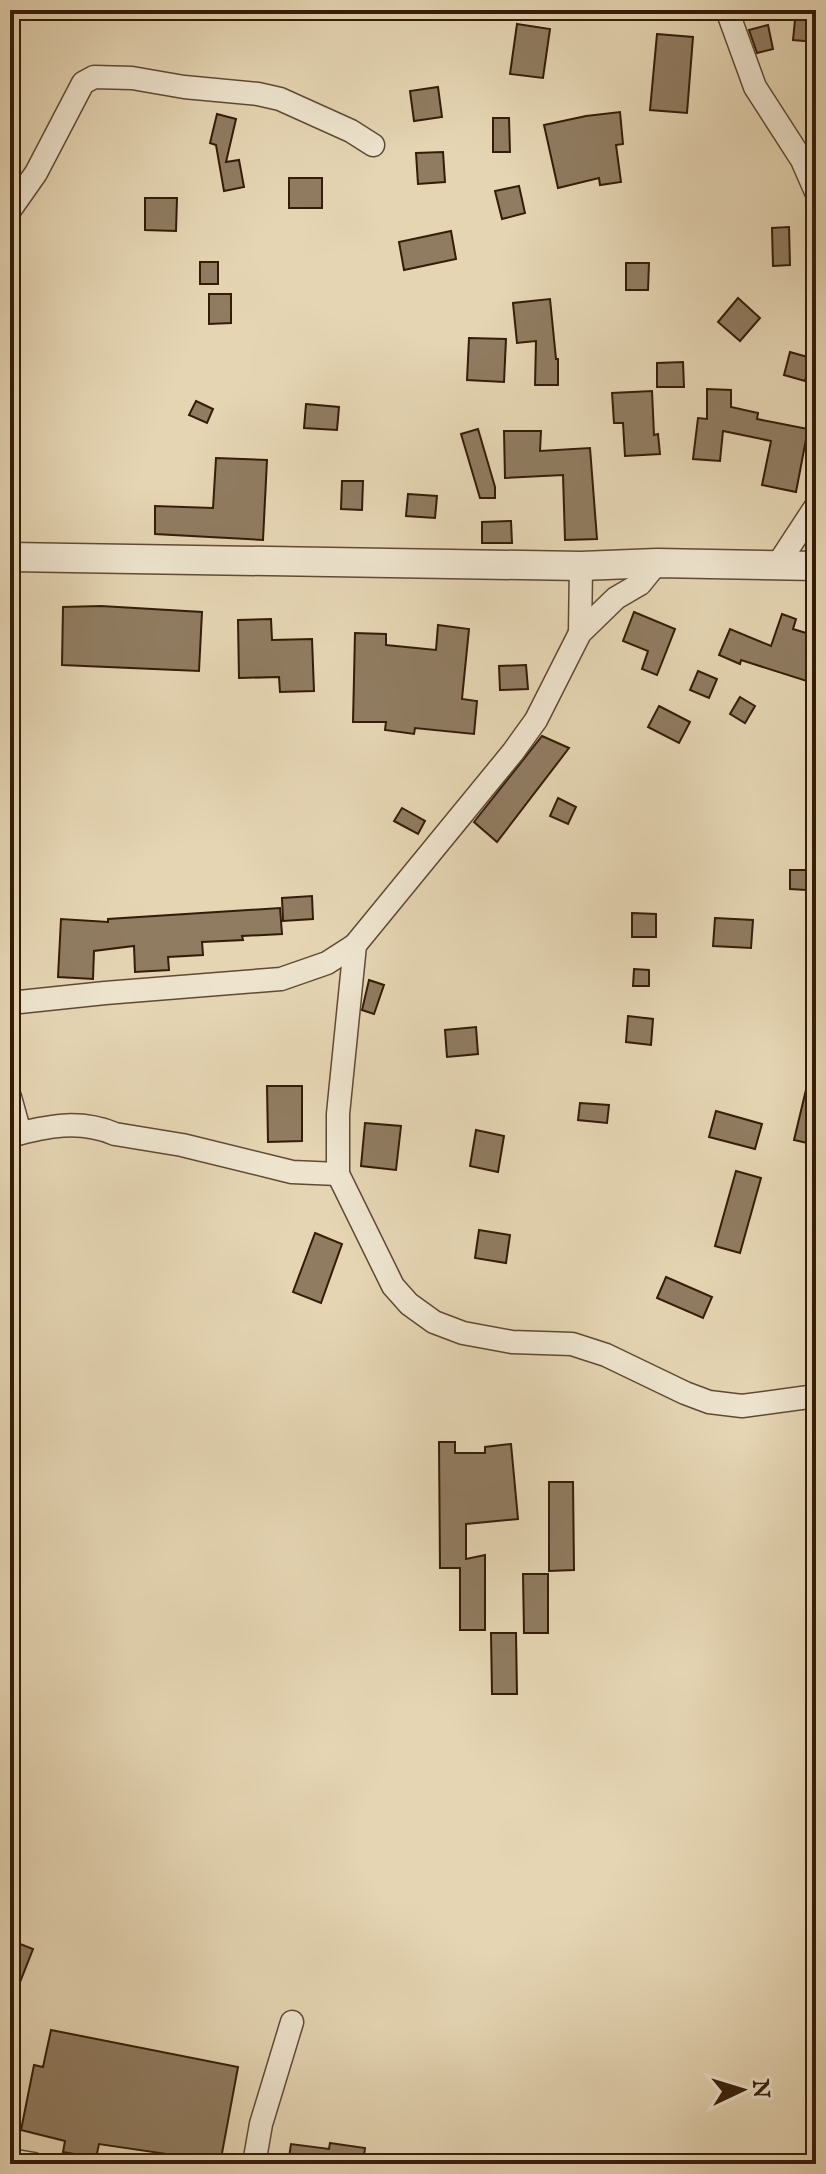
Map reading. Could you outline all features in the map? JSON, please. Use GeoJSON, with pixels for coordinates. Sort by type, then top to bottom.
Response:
{"type":"FeatureCollection","features":[{"type":"Feature","properties":{"kind":"street"},"geometry":{"type":"LineString","coordinates":[[727,10],[755,87],[802,160],[816,192]]}},
{"type":"Feature","properties":{"kind":"street"},"geometry":{"type":"LineString","coordinates":[[10,210],[36,173],[83,83],[94,77],[132,78],[280,99],[351,131],[373,145]]}},
{"type":"Feature","properties":{"kind":"street"},"geometry":{"type":"LineString","coordinates":[[776,567],[816,506]]}},
{"type":"Feature","properties":{"kind":"street"},"geometry":{"type":"LineString","coordinates":[[10,557],[581,566],[657,563],[816,566]]}},
{"type":"Feature","properties":{"kind":"street"},"geometry":{"type":"LineString","coordinates":[[10,1003],[281,979],[327,963],[355,945],[513,752],[536,720],[580,633],[616,598],[640,584],[657,563]]}},
{"type":"Feature","properties":{"kind":"street"},"geometry":{"type":"LineString","coordinates":[[580,633],[581,566]]}},
{"type":"Feature","properties":{"kind":"street"},"geometry":{"type":"LineString","coordinates":[[355,945],[338,1114],[338,1174],[393,1286],[409,1304],[434,1322],[463,1333],[512,1342],[572,1344],[606,1355],[709,1402],[742,1406],[816,1396]]}},
{"type":"Feature","properties":{"kind":"street"},"geometry":{"type":"LineString","coordinates":[[10,1097],[15,1134],[87,1124],[115,1134],[182,1145],[292,1172],[338,1174]]}},
{"type":"Feature","properties":{"kind":"street"},"geometry":{"type":"LineString","coordinates":[[254,2164],[261,2124],[292,2022]]}},
{"type":"Feature","properties":{"kind":"street"},"geometry":{"type":"LineString","coordinates":[[10,2160],[34,2164]]}},
{"type":"Feature","properties":{"kind":"building"},"geometry":{"type":"Polygon","coordinates":[[[796,10],[816,10],[816,42],[793,40],[796,10]]]}},
{"type":"Feature","properties":{"kind":"building"},"geometry":{"type":"Polygon","coordinates":[[[517,24],[550,29],[543,78],[510,74],[517,24]]]}},
{"type":"Feature","properties":{"kind":"building"},"geometry":{"type":"Polygon","coordinates":[[[768,25],[773,49],[757,53],[749,30],[768,25]]]}},
{"type":"Feature","properties":{"kind":"building"},"geometry":{"type":"Polygon","coordinates":[[[657,34],[693,37],[687,113],[650,110],[657,34]]]}},
{"type":"Feature","properties":{"kind":"building"},"geometry":{"type":"Polygon","coordinates":[[[438,87],[442,117],[414,121],[410,91],[438,87]]]}},
{"type":"Feature","properties":{"kind":"building"},"geometry":{"type":"Polygon","coordinates":[[[620,112],[623,144],[616,145],[621,182],[600,185],[599,178],[558,188],[544,125],[620,112]]]}},
{"type":"Feature","properties":{"kind":"building"},"geometry":{"type":"Polygon","coordinates":[[[217,114],[236,119],[226,162],[239,160],[244,187],[224,191],[216,145],[210,143],[217,114]]]}},
{"type":"Feature","properties":{"kind":"building"},"geometry":{"type":"Polygon","coordinates":[[[493,118],[509,118],[510,152],[493,152],[493,118]]]}},
{"type":"Feature","properties":{"kind":"building"},"geometry":{"type":"Polygon","coordinates":[[[443,152],[445,182],[418,184],[416,153],[443,152]]]}},
{"type":"Feature","properties":{"kind":"building"},"geometry":{"type":"Polygon","coordinates":[[[289,178],[322,178],[322,208],[289,208],[289,178]]]}},
{"type":"Feature","properties":{"kind":"building"},"geometry":{"type":"Polygon","coordinates":[[[519,186],[525,213],[502,219],[495,191],[519,186]]]}},
{"type":"Feature","properties":{"kind":"building"},"geometry":{"type":"Polygon","coordinates":[[[145,198],[177,198],[176,231],[145,230],[145,198]]]}},
{"type":"Feature","properties":{"kind":"building"},"geometry":{"type":"Polygon","coordinates":[[[789,227],[790,265],[773,266],[772,228],[789,227]]]}},
{"type":"Feature","properties":{"kind":"building"},"geometry":{"type":"Polygon","coordinates":[[[451,231],[456,259],[404,270],[399,242],[451,231]]]}},
{"type":"Feature","properties":{"kind":"building"},"geometry":{"type":"Polygon","coordinates":[[[200,262],[218,262],[218,284],[200,284],[200,262]]]}},
{"type":"Feature","properties":{"kind":"building"},"geometry":{"type":"Polygon","coordinates":[[[626,263],[649,263],[648,290],[626,290],[626,263]]]}},
{"type":"Feature","properties":{"kind":"building"},"geometry":{"type":"Polygon","coordinates":[[[209,294],[231,294],[231,323],[209,324],[209,294]]]}},
{"type":"Feature","properties":{"kind":"building"},"geometry":{"type":"Polygon","coordinates":[[[738,298],[760,318],[740,341],[718,322],[738,298]]]}},
{"type":"Feature","properties":{"kind":"building"},"geometry":{"type":"Polygon","coordinates":[[[550,299],[558,359],[558,385],[535,385],[536,341],[517,343],[513,303],[550,299]]]}},
{"type":"Feature","properties":{"kind":"building"},"geometry":{"type":"Polygon","coordinates":[[[469,338],[506,339],[504,382],[467,380],[469,338]]]}},
{"type":"Feature","properties":{"kind":"building"},"geometry":{"type":"Polygon","coordinates":[[[790,352],[811,358],[805,381],[784,375],[790,352]]]}},
{"type":"Feature","properties":{"kind":"building"},"geometry":{"type":"Polygon","coordinates":[[[683,362],[684,387],[657,387],[657,363],[683,362]]]}},
{"type":"Feature","properties":{"kind":"building"},"geometry":{"type":"Polygon","coordinates":[[[707,389],[731,390],[731,407],[758,413],[757,419],[808,429],[796,492],[762,485],[771,441],[723,431],[720,461],[693,459],[698,418],[707,419],[707,389]]]}},
{"type":"Feature","properties":{"kind":"building"},"geometry":{"type":"Polygon","coordinates":[[[652,391],[654,435],[658,434],[660,454],[625,456],[623,423],[614,423],[612,393],[652,391]]]}},
{"type":"Feature","properties":{"kind":"building"},"geometry":{"type":"Polygon","coordinates":[[[196,401],[213,409],[207,423],[189,415],[196,401]]]}},
{"type":"Feature","properties":{"kind":"building"},"geometry":{"type":"Polygon","coordinates":[[[306,404],[339,407],[337,430],[304,428],[306,404]]]}},
{"type":"Feature","properties":{"kind":"building"},"geometry":{"type":"Polygon","coordinates":[[[478,429],[495,487],[495,498],[480,498],[461,434],[478,429]]]}},
{"type":"Feature","properties":{"kind":"building"},"geometry":{"type":"Polygon","coordinates":[[[504,431],[541,431],[540,451],[590,448],[597,539],[565,540],[563,475],[505,478],[504,431]]]}},
{"type":"Feature","properties":{"kind":"building"},"geometry":{"type":"Polygon","coordinates":[[[216,458],[267,460],[263,540],[155,534],[155,506],[213,508],[216,458]]]}},
{"type":"Feature","properties":{"kind":"building"},"geometry":{"type":"Polygon","coordinates":[[[342,481],[363,481],[362,510],[341,509],[342,481]]]}},
{"type":"Feature","properties":{"kind":"building"},"geometry":{"type":"Polygon","coordinates":[[[408,494],[437,496],[435,518],[406,516],[408,494]]]}},
{"type":"Feature","properties":{"kind":"building"},"geometry":{"type":"Polygon","coordinates":[[[511,521],[512,543],[482,543],[482,522],[511,521]]]}},
{"type":"Feature","properties":{"kind":"building"},"geometry":{"type":"Polygon","coordinates":[[[63,607],[202,612],[199,671],[62,665],[63,607]]]}},
{"type":"Feature","properties":{"kind":"building"},"geometry":{"type":"Polygon","coordinates":[[[634,612],[675,629],[657,675],[642,669],[648,651],[623,641],[634,612]]]}},
{"type":"Feature","properties":{"kind":"building"},"geometry":{"type":"Polygon","coordinates":[[[782,614],[796,619],[793,629],[816,636],[816,684],[741,660],[740,664],[719,655],[730,629],[771,646],[782,614]]]}},
{"type":"Feature","properties":{"kind":"building"},"geometry":{"type":"Polygon","coordinates":[[[271,619],[272,640],[312,639],[314,691],[280,692],[279,677],[239,678],[238,620],[271,619]]]}},
{"type":"Feature","properties":{"kind":"building"},"geometry":{"type":"Polygon","coordinates":[[[438,625],[469,629],[462,699],[477,701],[474,734],[415,728],[414,734],[385,730],[386,722],[353,722],[355,633],[386,634],[386,645],[436,650],[438,625]]]}},
{"type":"Feature","properties":{"kind":"building"},"geometry":{"type":"Polygon","coordinates":[[[526,665],[528,689],[500,690],[499,666],[526,665]]]}},
{"type":"Feature","properties":{"kind":"building"},"geometry":{"type":"Polygon","coordinates":[[[698,671],[717,679],[709,698],[690,690],[698,671]]]}},
{"type":"Feature","properties":{"kind":"building"},"geometry":{"type":"Polygon","coordinates":[[[740,697],[755,706],[745,723],[730,714],[740,697]]]}},
{"type":"Feature","properties":{"kind":"building"},"geometry":{"type":"Polygon","coordinates":[[[659,706],[690,722],[679,743],[648,727],[659,706]]]}},
{"type":"Feature","properties":{"kind":"building"},"geometry":{"type":"Polygon","coordinates":[[[542,736],[569,748],[497,842],[474,822],[542,736]]]}},
{"type":"Feature","properties":{"kind":"building"},"geometry":{"type":"Polygon","coordinates":[[[558,798],[576,807],[568,824],[550,816],[558,798]]]}},
{"type":"Feature","properties":{"kind":"building"},"geometry":{"type":"Polygon","coordinates":[[[402,808],[425,821],[418,834],[394,821],[402,808]]]}},
{"type":"Feature","properties":{"kind":"building"},"geometry":{"type":"Polygon","coordinates":[[[790,870],[806,870],[806,890],[790,889],[790,870]]]}},
{"type":"Feature","properties":{"kind":"building"},"geometry":{"type":"Polygon","coordinates":[[[312,896],[313,919],[283,921],[282,898],[312,896]]]}},
{"type":"Feature","properties":{"kind":"building"},"geometry":{"type":"Polygon","coordinates":[[[280,908],[282,934],[202,942],[203,955],[168,957],[169,970],[135,972],[134,946],[94,951],[93,979],[58,977],[61,919],[108,922],[108,919],[280,908]]]}},
{"type":"Feature","properties":{"kind":"building"},"geometry":{"type":"Polygon","coordinates":[[[632,913],[656,914],[656,937],[632,937],[632,913]]]}},
{"type":"Feature","properties":{"kind":"building"},"geometry":{"type":"Polygon","coordinates":[[[715,918],[753,920],[751,948],[713,946],[715,918]]]}},
{"type":"Feature","properties":{"kind":"building"},"geometry":{"type":"Polygon","coordinates":[[[634,969],[649,970],[649,986],[633,986],[634,969]]]}},
{"type":"Feature","properties":{"kind":"building"},"geometry":{"type":"Polygon","coordinates":[[[369,980],[384,985],[374,1014],[362,1010],[369,980]]]}},
{"type":"Feature","properties":{"kind":"building"},"geometry":{"type":"Polygon","coordinates":[[[628,1016],[653,1019],[651,1045],[626,1042],[628,1016]]]}},
{"type":"Feature","properties":{"kind":"building"},"geometry":{"type":"Polygon","coordinates":[[[476,1027],[478,1054],[447,1057],[445,1030],[476,1027]]]}},
{"type":"Feature","properties":{"kind":"building"},"geometry":{"type":"Polygon","coordinates":[[[810,1073],[816,1074],[816,1145],[794,1140],[810,1073]]]}},
{"type":"Feature","properties":{"kind":"building"},"geometry":{"type":"Polygon","coordinates":[[[267,1086],[302,1086],[302,1141],[268,1142],[267,1086]]]}},
{"type":"Feature","properties":{"kind":"building"},"geometry":{"type":"Polygon","coordinates":[[[580,1103],[609,1105],[607,1123],[578,1120],[580,1103]]]}},
{"type":"Feature","properties":{"kind":"building"},"geometry":{"type":"Polygon","coordinates":[[[716,1111],[762,1124],[755,1149],[709,1137],[716,1111]]]}},
{"type":"Feature","properties":{"kind":"building"},"geometry":{"type":"Polygon","coordinates":[[[365,1123],[401,1126],[396,1170],[361,1166],[365,1123]]]}},
{"type":"Feature","properties":{"kind":"building"},"geometry":{"type":"Polygon","coordinates":[[[476,1130],[504,1136],[498,1172],[470,1166],[476,1130]]]}},
{"type":"Feature","properties":{"kind":"building"},"geometry":{"type":"Polygon","coordinates":[[[736,1171],[761,1178],[740,1253],[715,1246],[736,1171]]]}},
{"type":"Feature","properties":{"kind":"building"},"geometry":{"type":"Polygon","coordinates":[[[479,1230],[510,1235],[506,1263],[475,1258],[479,1230]]]}},
{"type":"Feature","properties":{"kind":"building"},"geometry":{"type":"Polygon","coordinates":[[[315,1233],[342,1244],[321,1303],[293,1292],[315,1233]]]}},
{"type":"Feature","properties":{"kind":"building"},"geometry":{"type":"Polygon","coordinates":[[[666,1277],[712,1297],[703,1318],[657,1298],[666,1277]]]}},
{"type":"Feature","properties":{"kind":"building"},"geometry":{"type":"Polygon","coordinates":[[[439,1442],[455,1442],[455,1453],[485,1453],[485,1447],[511,1444],[518,1519],[466,1524],[466,1559],[485,1555],[485,1630],[460,1630],[460,1568],[440,1568],[439,1442]]]}},
{"type":"Feature","properties":{"kind":"building"},"geometry":{"type":"Polygon","coordinates":[[[549,1482],[573,1482],[574,1570],[549,1571],[549,1482]]]}},
{"type":"Feature","properties":{"kind":"building"},"geometry":{"type":"Polygon","coordinates":[[[523,1574],[548,1574],[548,1633],[524,1633],[523,1574]]]}},
{"type":"Feature","properties":{"kind":"building"},"geometry":{"type":"Polygon","coordinates":[[[491,1633],[516,1633],[517,1694],[492,1694],[491,1633]]]}},
{"type":"Feature","properties":{"kind":"building"},"geometry":{"type":"Polygon","coordinates":[[[10,1940],[33,1949],[11,2005],[10,2005],[10,1940]]]}},
{"type":"Feature","properties":{"kind":"building"},"geometry":{"type":"Polygon","coordinates":[[[51,2030],[238,2067],[220,2164],[179,2164],[181,2156],[99,2144],[96,2158],[63,2152],[65,2141],[21,2130],[34,2065],[43,2067],[51,2030]]]}},
{"type":"Feature","properties":{"kind":"building"},"geometry":{"type":"Polygon","coordinates":[[[330,2143],[365,2148],[363,2164],[288,2164],[291,2144],[329,2149],[330,2143]]]}}]}
